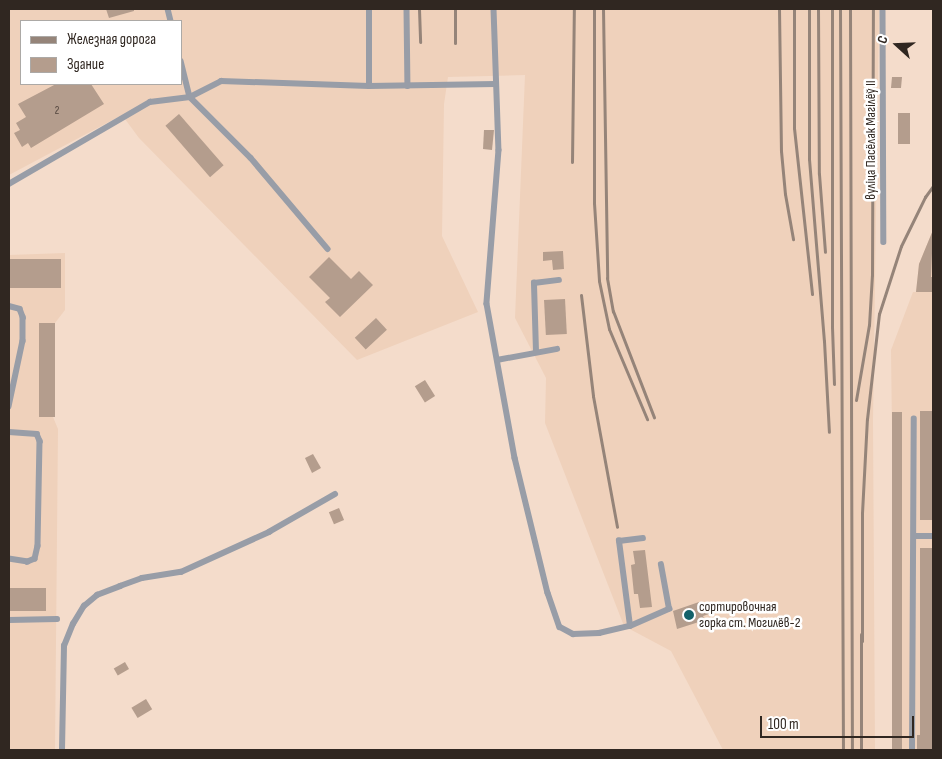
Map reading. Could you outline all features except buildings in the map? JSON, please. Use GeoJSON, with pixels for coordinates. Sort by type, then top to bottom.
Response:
{"type":"FeatureCollection","features":[{"type":"Feature","properties":{"kind":"lane"},"geometry":{"type":"LineString","coordinates":[[369,9],[369,86]]}},
{"type":"Feature","properties":{"kind":"lane"},"geometry":{"type":"LineString","coordinates":[[407,9],[408,86]]}},
{"type":"Feature","properties":{"kind":"lane"},"geometry":{"type":"LineString","coordinates":[[494,9],[495,84],[499,150],[487,304],[515,458],[548,593],[560,627],[573,634],[599,633],[630,626],[670,608],[661,565]]}},
{"type":"Feature","properties":{"kind":"lane","name":"вуліца Пасёлак Магілёў II"},"geometry":{"type":"LineString","coordinates":[[883,9],[884,242]]}},
{"type":"Feature","properties":{"kind":"lane"},"geometry":{"type":"LineString","coordinates":[[182,64],[190,98],[251,158],[328,249]]}},
{"type":"Feature","properties":{"kind":"lane"},"geometry":{"type":"LineString","coordinates":[[9,184],[150,102],[190,98],[221,81],[369,86],[495,84]]}},
{"type":"Feature","properties":{"kind":"lane"},"geometry":{"type":"LineString","coordinates":[[536,352],[534,283],[559,280]]}},
{"type":"Feature","properties":{"kind":"lane"},"geometry":{"type":"LineString","coordinates":[[9,306],[20,309],[23,317],[23,341],[9,408]]}},
{"type":"Feature","properties":{"kind":"lane"},"geometry":{"type":"LineString","coordinates":[[497,360],[558,349]]}},
{"type":"Feature","properties":{"kind":"lane"},"geometry":{"type":"LineString","coordinates":[[912,750],[914,419]]}},
{"type":"Feature","properties":{"kind":"lane"},"geometry":{"type":"LineString","coordinates":[[9,432],[37,434],[40,441],[38,546],[35,558],[28,562],[9,559]]}},
{"type":"Feature","properties":{"kind":"lane"},"geometry":{"type":"LineString","coordinates":[[62,750],[64,646],[73,624],[84,606],[96,595],[142,578],[182,572],[269,532],[335,494]]}},
{"type":"Feature","properties":{"kind":"lane"},"geometry":{"type":"LineString","coordinates":[[914,536],[933,536]]}},
{"type":"Feature","properties":{"kind":"lane"},"geometry":{"type":"LineString","coordinates":[[630,626],[619,541],[643,538]]}},
{"type":"Feature","properties":{"kind":"lane"},"geometry":{"type":"LineString","coordinates":[[9,620],[57,619]]}},
{"type":"Feature","properties":{"kind":"shaded area"},"geometry":{"type":"Polygon","coordinates":[[[9,9],[879,9],[873,420],[875,750],[723,750],[671,651],[624,626],[545,423],[546,378],[515,318],[525,75],[448,77],[444,104],[442,236],[478,312],[357,360],[139,138],[122,115],[9,175],[9,9]]]}},
{"type":"Feature","properties":{"kind":"shaded area"},"geometry":{"type":"Polygon","coordinates":[[[933,230],[933,750],[896,750],[891,350],[913,292],[916,292],[919,264],[933,230]]]}},
{"type":"Feature","properties":{"kind":"shaded area"},"geometry":{"type":"Polygon","coordinates":[[[65,253],[65,310],[55,323],[53,417],[58,429],[55,750],[9,750],[9,255],[65,253]]]}},
{"type":"Feature","properties":{"kind":"railway"},"geometry":{"type":"LineString","coordinates":[[419,9],[420,42]]}},
{"type":"Feature","properties":{"kind":"railway"},"geometry":{"type":"LineString","coordinates":[[455,9],[455,43]]}},
{"type":"Feature","properties":{"kind":"railway"},"geometry":{"type":"LineString","coordinates":[[572,162],[574,9]]}},
{"type":"Feature","properties":{"kind":"railway"},"geometry":{"type":"LineString","coordinates":[[594,9],[594,203],[599,281],[609,329],[647,419]]}},
{"type":"Feature","properties":{"kind":"railway"},"geometry":{"type":"LineString","coordinates":[[603,9],[607,278],[613,311],[654,417]]}},
{"type":"Feature","properties":{"kind":"railway"},"geometry":{"type":"LineString","coordinates":[[779,9],[781,151],[785,194],[793,239]]}},
{"type":"Feature","properties":{"kind":"railway"},"geometry":{"type":"LineString","coordinates":[[794,9],[794,128],[812,294]]}},
{"type":"Feature","properties":{"kind":"railway"},"geometry":{"type":"LineString","coordinates":[[809,9],[809,159],[824,341],[829,432]]}},
{"type":"Feature","properties":{"kind":"railway"},"geometry":{"type":"LineString","coordinates":[[818,9],[819,174],[825,252]]}},
{"type":"Feature","properties":{"kind":"railway"},"geometry":{"type":"LineString","coordinates":[[832,9],[832,327],[834,384]]}},
{"type":"Feature","properties":{"kind":"railway"},"geometry":{"type":"LineString","coordinates":[[840,9],[843,750]]}},
{"type":"Feature","properties":{"kind":"railway"},"geometry":{"type":"LineString","coordinates":[[850,9],[852,750]]}},
{"type":"Feature","properties":{"kind":"railway"},"geometry":{"type":"LineString","coordinates":[[856,400],[869,325],[872,275],[873,9]]}},
{"type":"Feature","properties":{"kind":"railway"},"geometry":{"type":"LineString","coordinates":[[862,641],[862,513],[867,419],[879,314],[901,246],[925,197],[933,186]]}},
{"type":"Feature","properties":{"kind":"railway"},"geometry":{"type":"LineString","coordinates":[[581,295],[593,396],[617,527]]}},
{"type":"Feature","properties":{"kind":"railway"},"geometry":{"type":"LineString","coordinates":[[861,634],[861,750]]}},
{"type":"Feature","properties":{"kind":"place","name":"сортировочная горка ст. Могилёв-2"},"geometry":{"type":"Point","coordinates":[689,615]}}]}
